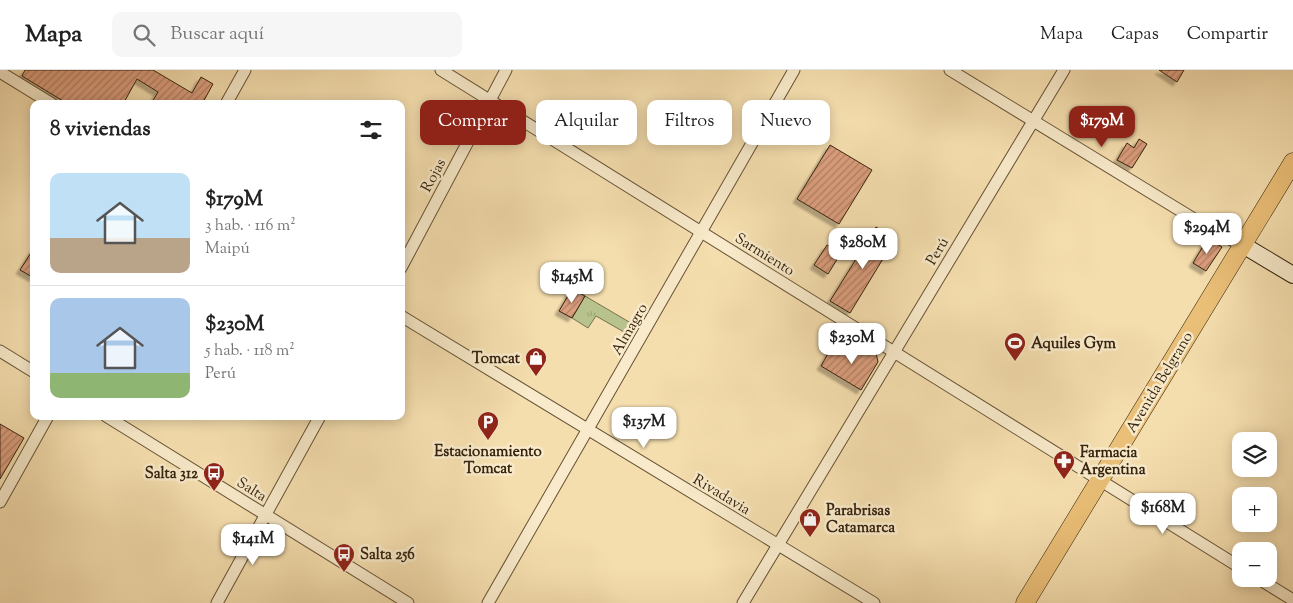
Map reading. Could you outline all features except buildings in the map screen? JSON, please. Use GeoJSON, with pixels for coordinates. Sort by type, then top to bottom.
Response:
{"type":"FeatureCollection","features":[{"type":"Feature","properties":{"kind":"main road","name":"Avenida Belgrano"},"geometry":{"type":"LineString","coordinates":[[1025,603],[1293,162]]}},
{"type":"Feature","properties":{"kind":"main road"},"geometry":{"type":"LineString","coordinates":[[1243,245],[1293,275]]}},
{"type":"Feature","properties":{"kind":"street"},"geometry":{"type":"LineString","coordinates":[[228,100],[245,70]]}},
{"type":"Feature","properties":{"kind":"street","name":"Sarmiento"},"geometry":{"type":"LineString","coordinates":[[441,70],[486,100]]}},
{"type":"Feature","properties":{"kind":"street","name":"Rojas"},"geometry":{"type":"LineString","coordinates":[[490,100],[506,70]]}},
{"type":"Feature","properties":{"kind":"street","name":"Almagro"},"geometry":{"type":"LineString","coordinates":[[488,603],[794,70]]}},
{"type":"Feature","properties":{"kind":"street"},"geometry":{"type":"LineString","coordinates":[[950,70],[1217,233],[1243,245]]}},
{"type":"Feature","properties":{"kind":"street","name":"Perú"},"geometry":{"type":"LineString","coordinates":[[743,603],[1064,70]]}},
{"type":"Feature","properties":{"kind":"street"},"geometry":{"type":"LineString","coordinates":[[0,72],[46,100]]}},
{"type":"Feature","properties":{"kind":"street","name":"Sarmiento"},"geometry":{"type":"LineString","coordinates":[[526,125],[1232,562]]}},
{"type":"Feature","properties":{"kind":"street","name":"Rojas"},"geometry":{"type":"LineString","coordinates":[[405,260],[466,145]]}},
{"type":"Feature","properties":{"kind":"street","name":"Rivadavia"},"geometry":{"type":"LineString","coordinates":[[405,318],[874,603]]}},
{"type":"Feature","properties":{"kind":"street"},"geometry":{"type":"LineString","coordinates":[[0,351],[30,370]]}},
{"type":"Feature","properties":{"kind":"street"},"geometry":{"type":"LineString","coordinates":[[0,502],[46,420]]}},
{"type":"Feature","properties":{"kind":"street","name":"Salta"},"geometry":{"type":"LineString","coordinates":[[112,420],[408,603]]}},
{"type":"Feature","properties":{"kind":"street"},"geometry":{"type":"LineString","coordinates":[[217,603],[318,420]]}},
{"type":"Feature","properties":{"kind":"street"},"geometry":{"type":"LineString","coordinates":[[1272,587],[1293,600]]}},
{"type":"Feature","properties":{"kind":"green space"},"geometry":{"type":"Polygon","coordinates":[[[585,296],[636,326],[631,336],[596,316],[588,328],[572,318],[585,296]]]}},
{"type":"Feature","properties":{"kind":"place","name":"Aquiles Gym"},"geometry":{"type":"Point","coordinates":[1015,362]}},
{"type":"Feature","properties":{"kind":"place","name":"Tomcat"},"geometry":{"type":"Point","coordinates":[536,377]}},
{"type":"Feature","properties":{"kind":"place","name":"Estacionamiento Tomcat"},"geometry":{"type":"Point","coordinates":[488,441]}},
{"type":"Feature","properties":{"kind":"place","name":"Farmacia Argentina"},"geometry":{"type":"Point","coordinates":[1064,480]}},
{"type":"Feature","properties":{"kind":"place","name":"Salta 312"},"geometry":{"type":"Point","coordinates":[214,492]}},
{"type":"Feature","properties":{"kind":"place","name":"Parabrisas Catamarca"},"geometry":{"type":"Point","coordinates":[810,538]}},
{"type":"Feature","properties":{"kind":"place","name":"Salta 256"},"geometry":{"type":"Point","coordinates":[344,573]}}]}
